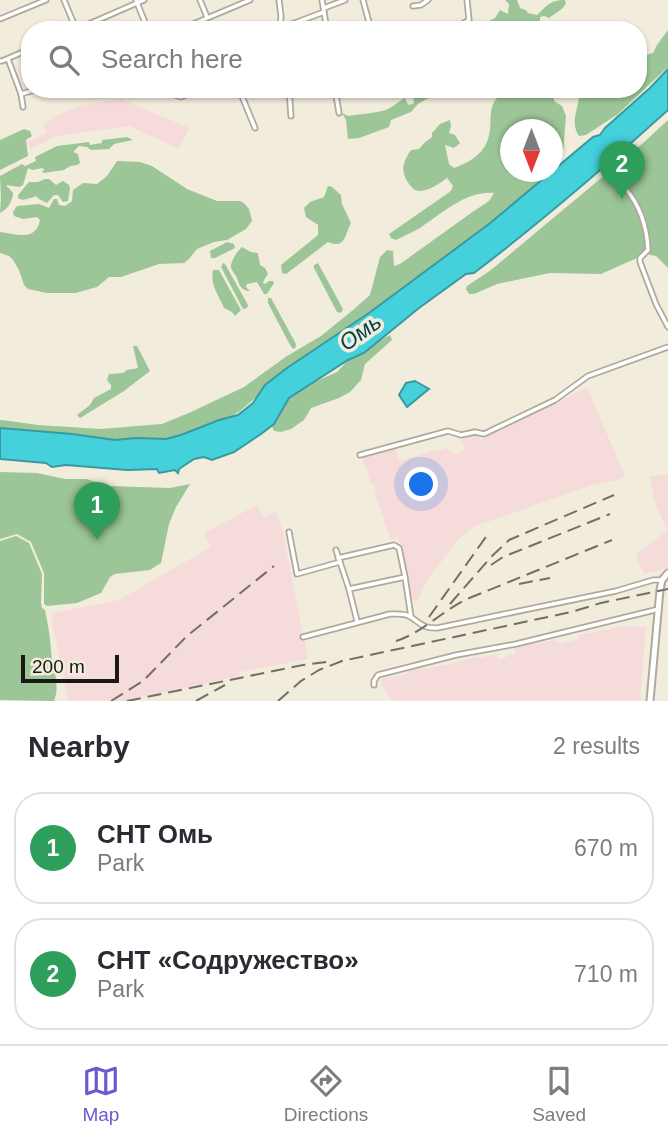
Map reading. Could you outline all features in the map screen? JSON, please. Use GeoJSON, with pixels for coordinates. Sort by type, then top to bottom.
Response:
{"type":"FeatureCollection","features":[{"type":"Feature","properties":{"kind":"main road"},"geometry":{"type":"LineString","coordinates":[[650,701],[662,580],[668,573]]}},
{"type":"Feature","properties":{"kind":"street"},"geometry":{"type":"LineString","coordinates":[[0,19],[45,0]]}},
{"type":"Feature","properties":{"kind":"street"},"geometry":{"type":"LineString","coordinates":[[64,0],[72,21]]}},
{"type":"Feature","properties":{"kind":"street"},"geometry":{"type":"LineString","coordinates":[[95,21],[144,0]]}},
{"type":"Feature","properties":{"kind":"street"},"geometry":{"type":"LineString","coordinates":[[200,0],[206,17]]}},
{"type":"Feature","properties":{"kind":"street"},"geometry":{"type":"LineString","coordinates":[[198,21],[250,0]]}},
{"type":"Feature","properties":{"kind":"street"},"geometry":{"type":"LineString","coordinates":[[279,0],[280,21]]}},
{"type":"Feature","properties":{"kind":"street"},"geometry":{"type":"LineString","coordinates":[[322,0],[326,21]]}},
{"type":"Feature","properties":{"kind":"street"},"geometry":{"type":"LineString","coordinates":[[299,21],[345,0]]}},
{"type":"Feature","properties":{"kind":"street"},"geometry":{"type":"LineString","coordinates":[[363,0],[369,21]]}},
{"type":"Feature","properties":{"kind":"street"},"geometry":{"type":"LineString","coordinates":[[413,6],[428,0]]}},
{"type":"Feature","properties":{"kind":"street"},"geometry":{"type":"LineString","coordinates":[[467,0],[467,21]]}},
{"type":"Feature","properties":{"kind":"street"},"geometry":{"type":"LineString","coordinates":[[137,2],[144,21]]}},
{"type":"Feature","properties":{"kind":"street"},"geometry":{"type":"LineString","coordinates":[[0,61],[21,53]]}},
{"type":"Feature","properties":{"kind":"street"},"geometry":{"type":"LineString","coordinates":[[8,59],[21,94]]}},
{"type":"Feature","properties":{"kind":"street"},"geometry":{"type":"LineString","coordinates":[[22,98],[23,107]]}},
{"type":"Feature","properties":{"kind":"street"},"geometry":{"type":"LineString","coordinates":[[243,98],[255,128]]}},
{"type":"Feature","properties":{"kind":"street"},"geometry":{"type":"LineString","coordinates":[[290,98],[291,116]]}},
{"type":"Feature","properties":{"kind":"street"},"geometry":{"type":"LineString","coordinates":[[336,98],[339,113]]}},
{"type":"Feature","properties":{"kind":"street"},"geometry":{"type":"LineString","coordinates":[[626,189],[640,210],[647,232],[648,250],[640,258],[640,262],[668,327]]}},
{"type":"Feature","properties":{"kind":"street"},"geometry":{"type":"LineString","coordinates":[[359,455],[448,431],[461,435],[475,432],[484,434],[555,400],[588,376],[668,347]]}},
{"type":"Feature","properties":{"kind":"street"},"geometry":{"type":"LineString","coordinates":[[289,531],[297,574],[394,545],[399,548],[411,617]]}},
{"type":"Feature","properties":{"kind":"street"},"geometry":{"type":"LineString","coordinates":[[336,550],[358,621]]}},
{"type":"Feature","properties":{"kind":"street"},"geometry":{"type":"LineString","coordinates":[[349,589],[405,577]]}},
{"type":"Feature","properties":{"kind":"street"},"geometry":{"type":"LineString","coordinates":[[303,637],[390,614],[402,614],[424,627],[437,628],[662,580]]}},
{"type":"Feature","properties":{"kind":"street"},"geometry":{"type":"LineString","coordinates":[[374,685],[379,675],[659,609]]}},
{"type":"Feature","properties":{"kind":"shaded area"},"geometry":{"type":"Polygon","coordinates":[[[122,99],[189,128],[179,149],[129,126],[57,136],[31,149],[28,142],[46,133],[43,125],[60,114],[82,105],[122,99]]]}},
{"type":"Feature","properties":{"kind":"shaded area"},"geometry":{"type":"Polygon","coordinates":[[[587,387],[625,476],[473,527],[458,540],[430,576],[417,601],[412,600],[398,536],[391,540],[374,491],[375,484],[371,484],[362,456],[395,447],[399,461],[447,448],[453,455],[465,450],[461,440],[477,433],[481,440],[587,387]]]}},
{"type":"Feature","properties":{"kind":"shaded area"},"geometry":{"type":"Polygon","coordinates":[[[668,474],[668,568],[644,574],[637,554],[667,530],[652,496],[649,477],[668,474]]]}},
{"type":"Feature","properties":{"kind":"shaded area"},"geometry":{"type":"Polygon","coordinates":[[[257,505],[264,517],[276,513],[282,528],[308,659],[240,672],[240,676],[123,701],[68,701],[52,613],[119,600],[211,547],[204,533],[257,505]]]}},
{"type":"Feature","properties":{"kind":"shaded area"},"geometry":{"type":"Polygon","coordinates":[[[624,626],[646,627],[640,701],[392,701],[381,684],[381,679],[407,674],[409,671],[479,656],[497,654],[498,660],[516,654],[514,649],[533,643],[555,640],[560,644],[579,639],[578,635],[624,626]]]}},
{"type":"Feature","properties":{"kind":"green space"},"geometry":{"type":"Polygon","coordinates":[[[505,0],[517,0],[520,8],[537,15],[551,3],[565,0],[566,3],[549,18],[540,17],[540,21],[489,21],[495,18],[500,10],[508,14],[509,4],[505,0]]]}},
{"type":"Feature","properties":{"kind":"green space"},"geometry":{"type":"Polygon","coordinates":[[[668,30],[668,67],[647,87],[647,55],[653,53],[668,30]]]}},
{"type":"Feature","properties":{"kind":"green space"},"geometry":{"type":"Polygon","coordinates":[[[405,98],[409,105],[414,103],[413,98],[428,98],[411,112],[391,120],[389,127],[359,138],[348,139],[346,120],[342,113],[348,116],[381,111],[405,98]]]}},
{"type":"Feature","properties":{"kind":"green space"},"geometry":{"type":"Polygon","coordinates":[[[497,98],[554,98],[554,101],[562,106],[566,116],[563,152],[563,119],[500,119],[500,182],[547,182],[274,382],[240,411],[224,421],[169,440],[124,442],[0,431],[0,420],[100,429],[162,424],[244,387],[287,356],[321,336],[370,295],[380,257],[387,250],[393,251],[394,266],[400,264],[489,201],[494,193],[473,196],[396,240],[389,234],[451,191],[453,186],[447,178],[427,190],[414,189],[407,181],[403,169],[411,150],[419,149],[432,137],[440,124],[450,120],[449,133],[455,135],[460,143],[454,148],[445,145],[449,164],[454,168],[464,164],[485,147],[492,106],[497,98]]]}},
{"type":"Feature","properties":{"kind":"green space"},"geometry":{"type":"Polygon","coordinates":[[[579,98],[635,98],[618,114],[586,135],[579,136],[575,119],[579,98]]]}},
{"type":"Feature","properties":{"kind":"green space"},"geometry":{"type":"Polygon","coordinates":[[[668,120],[668,268],[656,256],[646,254],[601,274],[550,273],[497,284],[469,294],[467,286],[491,270],[668,120]]]}},
{"type":"Feature","properties":{"kind":"green space"},"geometry":{"type":"Polygon","coordinates":[[[24,129],[30,131],[32,136],[26,140],[28,156],[0,170],[0,140],[24,129]]]}},
{"type":"Feature","properties":{"kind":"green space"},"geometry":{"type":"Polygon","coordinates":[[[127,137],[133,140],[114,144],[109,149],[91,150],[79,146],[73,152],[78,154],[80,163],[64,170],[43,173],[45,170],[42,168],[28,168],[23,185],[6,185],[13,196],[0,213],[0,176],[22,164],[25,166],[36,161],[35,157],[57,146],[89,142],[90,145],[102,143],[102,140],[127,137]]]}},
{"type":"Feature","properties":{"kind":"green space"},"geometry":{"type":"Polygon","coordinates":[[[117,161],[140,162],[152,166],[187,189],[217,201],[240,201],[249,209],[252,221],[246,229],[227,240],[197,249],[184,263],[159,264],[121,277],[109,277],[97,287],[76,293],[47,293],[28,289],[13,260],[0,253],[0,232],[25,235],[38,227],[40,220],[37,217],[23,219],[14,216],[13,212],[17,206],[39,204],[49,208],[54,199],[57,199],[59,205],[65,206],[72,201],[73,190],[83,183],[97,184],[107,176],[117,161]]]}},
{"type":"Feature","properties":{"kind":"green space"},"geometry":{"type":"Polygon","coordinates":[[[45,179],[56,185],[63,181],[69,185],[68,201],[63,202],[58,195],[54,195],[47,203],[36,196],[25,200],[18,198],[29,182],[45,179]]]}},
{"type":"Feature","properties":{"kind":"green space"},"geometry":{"type":"Polygon","coordinates":[[[328,186],[341,195],[351,223],[344,239],[338,244],[328,242],[286,274],[282,273],[281,265],[318,235],[318,225],[306,217],[304,208],[310,202],[324,197],[328,186]]]}},
{"type":"Feature","properties":{"kind":"green space"},"geometry":{"type":"Polygon","coordinates":[[[227,242],[234,244],[235,248],[211,258],[210,251],[227,242]]]}},
{"type":"Feature","properties":{"kind":"green space"},"geometry":{"type":"Polygon","coordinates":[[[242,247],[258,253],[260,265],[268,274],[263,283],[273,281],[267,294],[264,294],[257,282],[247,284],[246,287],[250,291],[240,286],[231,267],[242,247]]]}},
{"type":"Feature","properties":{"kind":"green space"},"geometry":{"type":"Polygon","coordinates":[[[223,263],[248,305],[247,308],[243,309],[221,267],[223,263]]]}},
{"type":"Feature","properties":{"kind":"green space"},"geometry":{"type":"Polygon","coordinates":[[[318,263],[343,309],[341,313],[337,312],[314,268],[318,263]]]}},
{"type":"Feature","properties":{"kind":"green space"},"geometry":{"type":"Polygon","coordinates":[[[213,270],[219,270],[241,310],[235,316],[224,308],[214,286],[213,270]]]}},
{"type":"Feature","properties":{"kind":"green space"},"geometry":{"type":"Polygon","coordinates":[[[268,298],[271,298],[296,344],[295,349],[289,343],[268,303],[268,298]]]}},
{"type":"Feature","properties":{"kind":"green space"},"geometry":{"type":"Polygon","coordinates":[[[390,335],[392,340],[365,364],[361,380],[350,392],[311,408],[304,420],[291,429],[274,431],[271,424],[281,406],[299,389],[337,372],[353,355],[390,335]]]}},
{"type":"Feature","properties":{"kind":"green space"},"geometry":{"type":"Polygon","coordinates":[[[133,346],[137,346],[150,371],[124,391],[80,418],[77,415],[90,405],[94,398],[111,389],[107,380],[109,374],[138,368],[133,346]]]}},
{"type":"Feature","properties":{"kind":"green space"},"geometry":{"type":"Polygon","coordinates":[[[0,472],[86,479],[109,486],[170,488],[190,484],[169,524],[161,563],[150,570],[115,574],[110,577],[101,593],[77,603],[47,606],[44,604],[44,573],[31,542],[17,534],[0,539],[0,472]]]}},
{"type":"Feature","properties":{"kind":"green space"},"geometry":{"type":"Polygon","coordinates":[[[16,536],[29,543],[42,574],[41,603],[46,615],[56,682],[54,701],[0,700],[0,541],[16,536]]]}},
{"type":"Feature","properties":{"kind":"water","name":"Омь"},"geometry":{"type":"Polygon","coordinates":[[[668,69],[668,110],[621,152],[474,273],[466,274],[419,308],[364,353],[348,360],[289,398],[274,424],[234,452],[212,460],[204,457],[194,459],[179,469],[178,473],[175,470],[159,473],[157,469],[127,470],[66,465],[52,467],[46,463],[0,459],[0,428],[115,440],[166,439],[238,415],[253,403],[265,385],[369,313],[489,224],[539,182],[563,182],[563,162],[593,137],[600,135],[639,98],[647,98],[647,91],[668,69]]]}},
{"type":"Feature","properties":{"kind":"water"},"geometry":{"type":"Polygon","coordinates":[[[415,381],[429,389],[407,407],[399,395],[406,383],[415,381]]]}},
{"type":"Feature","properties":{"kind":"railway"},"geometry":{"type":"LineString","coordinates":[[450,604],[509,540],[614,495]]}},
{"type":"Feature","properties":{"kind":"railway"},"geometry":{"type":"LineString","coordinates":[[491,565],[503,557],[610,514]]}},
{"type":"Feature","properties":{"kind":"railway"},"geometry":{"type":"LineString","coordinates":[[429,617],[488,534]]}},
{"type":"Feature","properties":{"kind":"railway"},"geometry":{"type":"LineString","coordinates":[[396,641],[415,633],[467,599],[612,540]]}},
{"type":"Feature","properties":{"kind":"railway"},"geometry":{"type":"LineString","coordinates":[[111,701],[143,681],[187,636],[274,566]]}},
{"type":"Feature","properties":{"kind":"railway"},"geometry":{"type":"LineString","coordinates":[[519,584],[550,578]]}},
{"type":"Feature","properties":{"kind":"railway"},"geometry":{"type":"LineString","coordinates":[[278,701],[301,681],[342,661],[668,589]]}},
{"type":"Feature","properties":{"kind":"railway"},"geometry":{"type":"LineString","coordinates":[[127,701],[327,662]]}},
{"type":"Feature","properties":{"kind":"railway"},"geometry":{"type":"LineString","coordinates":[[196,701],[225,685]]}},
{"type":"Feature","properties":{"kind":"place","name":"СНТ «Содружество»"},"geometry":{"type":"Point","coordinates":[622,199]}},
{"type":"Feature","properties":{"kind":"place","name":"СНТ Омь"},"geometry":{"type":"Point","coordinates":[97,540]}}]}
